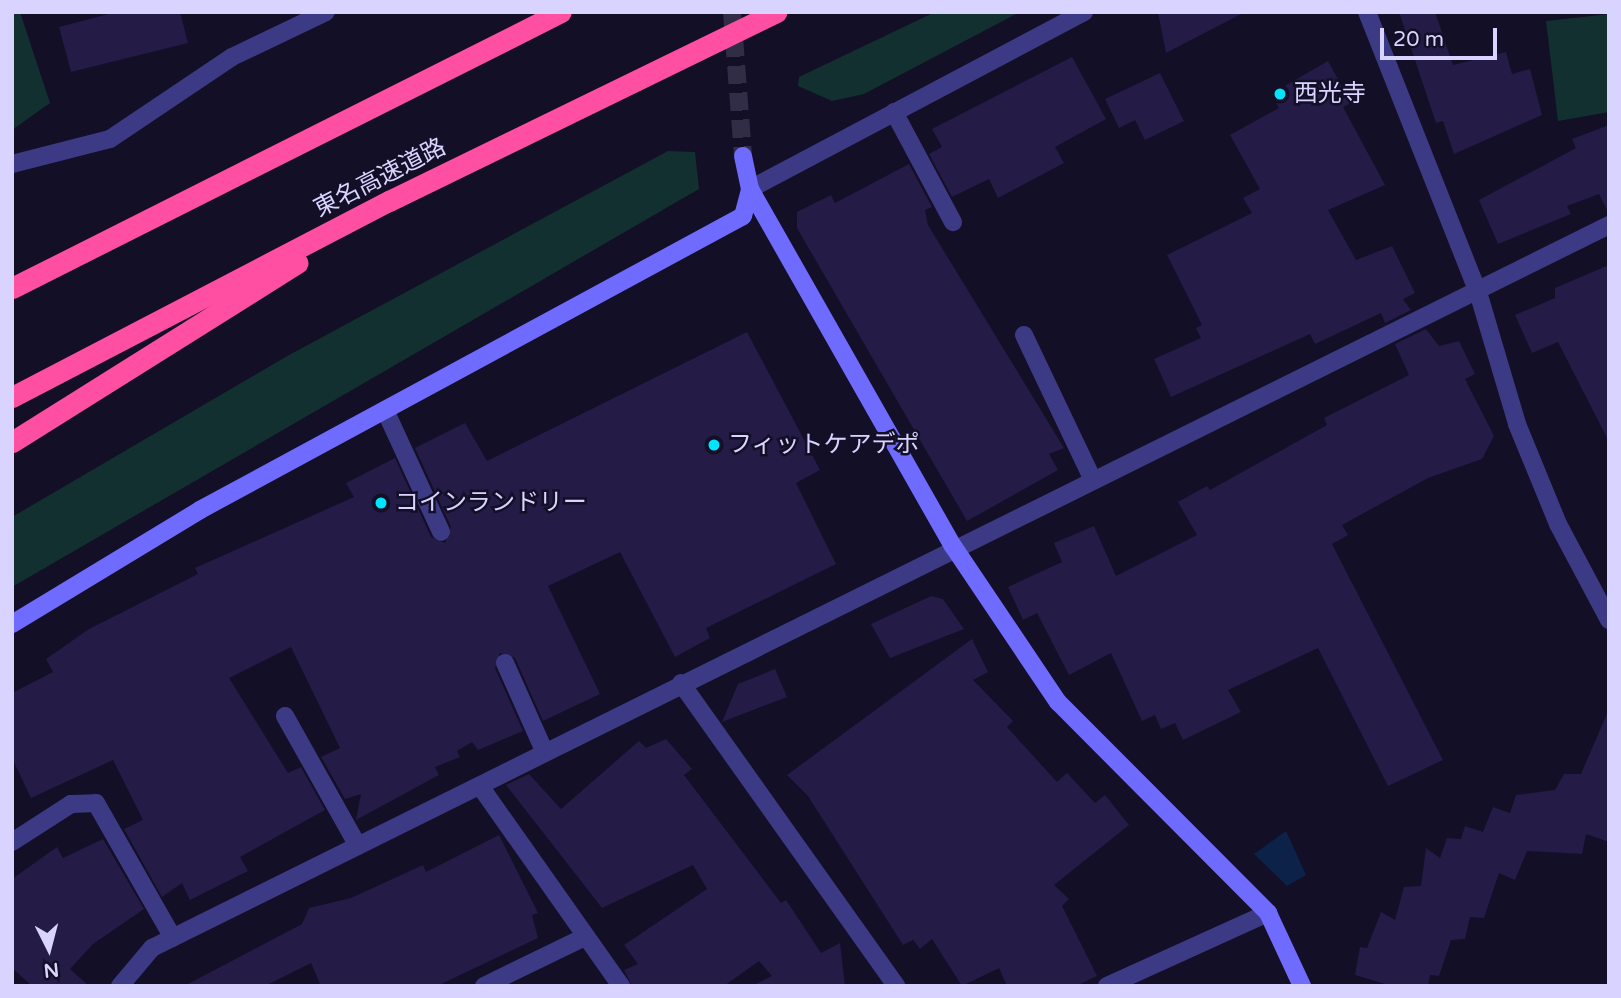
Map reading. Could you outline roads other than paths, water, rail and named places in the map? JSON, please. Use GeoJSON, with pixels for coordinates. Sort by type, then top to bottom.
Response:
{"type":"FeatureCollection","features":[{"type":"Feature","properties":{"kind":"highway"},"geometry":{"type":"LineString","coordinates":[[12,288],[561,12]]}},
{"type":"Feature","properties":{"kind":"highway","name":"東名高速道路"},"geometry":{"type":"LineString","coordinates":[[12,397],[389,201],[776,12]]}},
{"type":"Feature","properties":{"kind":"highway"},"geometry":{"type":"LineString","coordinates":[[12,442],[389,201]]}},
{"type":"Feature","properties":{"kind":"street"},"geometry":{"type":"LineString","coordinates":[[12,164],[110,139],[232,57],[326,12]]}},
{"type":"Feature","properties":{"kind":"street"},"geometry":{"type":"LineString","coordinates":[[12,624],[385,410],[743,216],[750,189],[1084,12]]}},
{"type":"Feature","properties":{"kind":"street"},"geometry":{"type":"LineString","coordinates":[[1367,12],[1478,292],[1517,424],[1558,524],[1609,620]]}},
{"type":"Feature","properties":{"kind":"street"},"geometry":{"type":"LineString","coordinates":[[894,113],[953,222]]}},
{"type":"Feature","properties":{"kind":"street"},"geometry":{"type":"LineString","coordinates":[[743,156],[750,189],[953,546],[1058,702],[1268,913],[1302,986]]}},
{"type":"Feature","properties":{"kind":"street"},"geometry":{"type":"LineString","coordinates":[[120,986],[152,948],[480,786],[953,546],[1478,292],[1609,225]]}},
{"type":"Feature","properties":{"kind":"street"},"geometry":{"type":"LineString","coordinates":[[1024,335],[1092,478]]}},
{"type":"Feature","properties":{"kind":"street"},"geometry":{"type":"LineString","coordinates":[[385,410],[441,532]]}},
{"type":"Feature","properties":{"kind":"street"},"geometry":{"type":"LineString","coordinates":[[505,663],[545,753]]}},
{"type":"Feature","properties":{"kind":"street"},"geometry":{"type":"LineString","coordinates":[[681,683],[892,985]]}},
{"type":"Feature","properties":{"kind":"street"},"geometry":{"type":"LineString","coordinates":[[285,716],[358,846]]}},
{"type":"Feature","properties":{"kind":"street"},"geometry":{"type":"LineString","coordinates":[[480,786],[583,938],[621,986]]}},
{"type":"Feature","properties":{"kind":"street"},"geometry":{"type":"LineString","coordinates":[[12,842],[71,803],[96,803],[173,938]]}},
{"type":"Feature","properties":{"kind":"street"},"geometry":{"type":"LineString","coordinates":[[1107,986],[1268,913]]}},
{"type":"Feature","properties":{"kind":"street"},"geometry":{"type":"LineString","coordinates":[[484,986],[583,938]]}},
{"type":"Feature","properties":{"kind":"water"},"geometry":{"type":"Polygon","coordinates":[[[1286,831],[1306,875],[1287,886],[1254,854],[1286,831]]]}},
{"type":"Feature","properties":{"kind":"tunnel"},"geometry":{"type":"LineString","coordinates":[[732,12],[743,156]]}},
{"type":"Feature","properties":{"kind":"place","name":"西光寺"},"geometry":{"type":"Point","coordinates":[1280,94]}},
{"type":"Feature","properties":{"kind":"place","name":"フィットケアデポ"},"geometry":{"type":"Point","coordinates":[714,445]}},
{"type":"Feature","properties":{"kind":"place","name":"コインランドリー"},"geometry":{"type":"Point","coordinates":[381,503]}}]}
